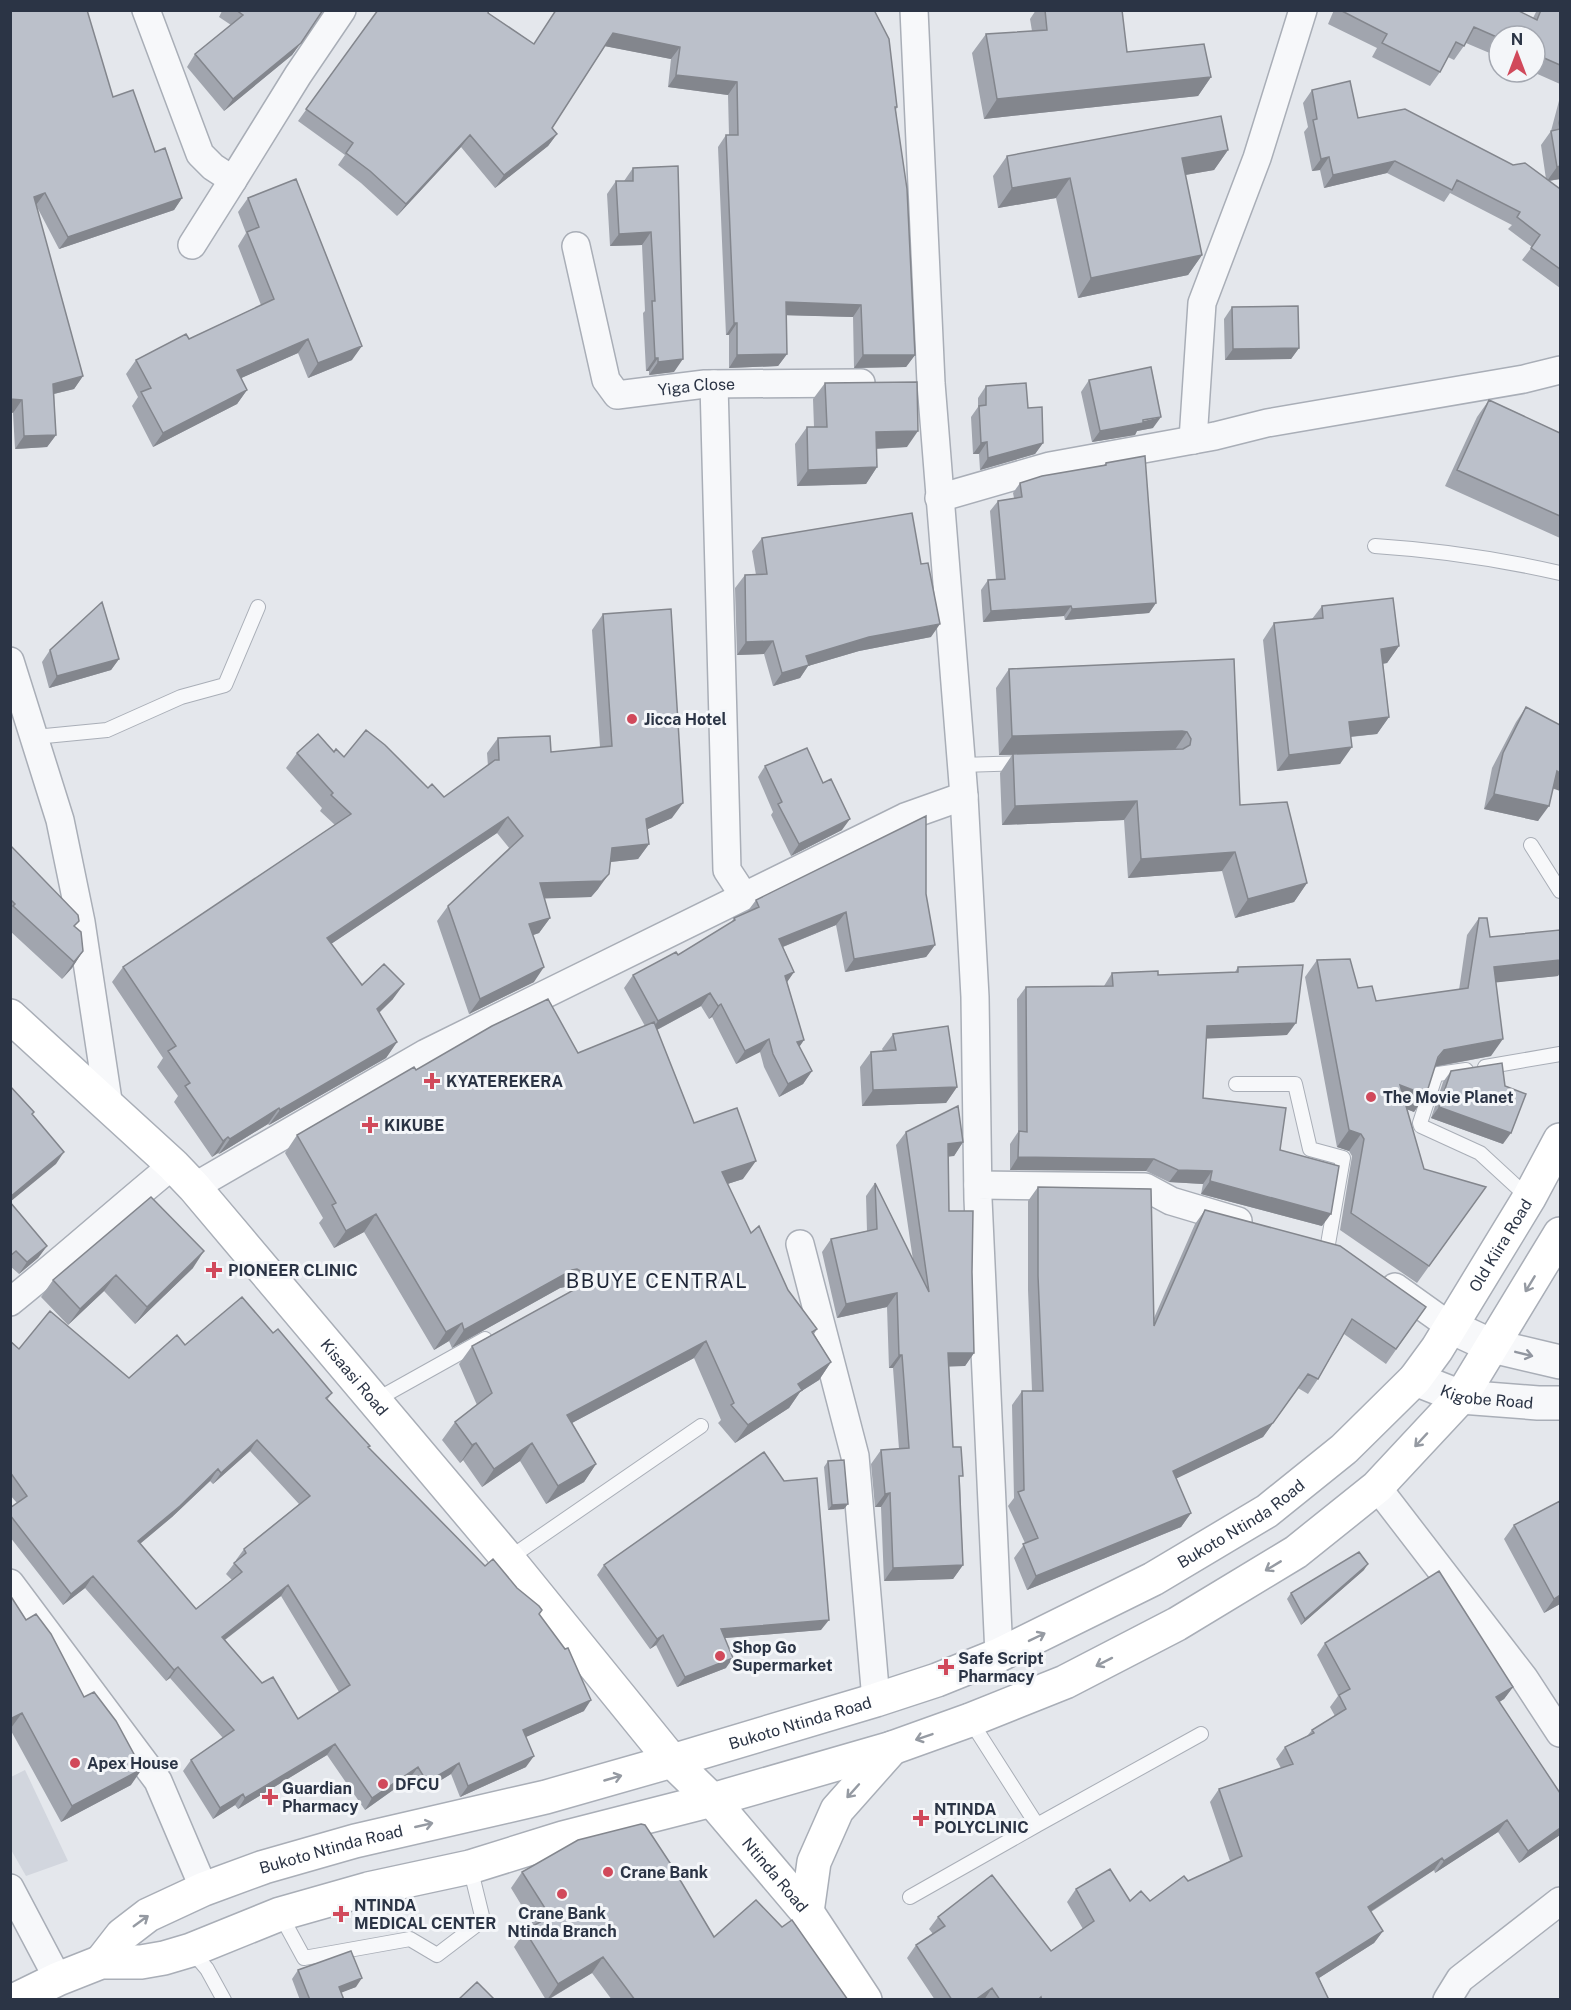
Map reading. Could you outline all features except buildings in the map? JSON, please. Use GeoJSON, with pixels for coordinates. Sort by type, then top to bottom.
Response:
{"type":"FeatureCollection","features":[{"type":"Feature","properties":{"kind":"main road","name":"Kisaasi Road"},"geometry":{"type":"LineString","coordinates":[[10,1016],[183,1176],[508,1559],[672,1761]]}},
{"type":"Feature","properties":{"kind":"main road","name":"Old Kiira Road"},"geometry":{"type":"LineString","coordinates":[[1444,1338],[1530,1198],[1560,1140]]}},
{"type":"Feature","properties":{"kind":"main road"},"geometry":{"type":"LineString","coordinates":[[15,2000],[58,1979],[101,1962],[141,1962],[164,1958],[191,1950],[280,1914],[368,1889],[470,1867],[563,1838],[712,1800],[892,1748],[1065,1682],[1177,1624],[1296,1552],[1377,1487],[1461,1397],[1560,1234]]}},
{"type":"Feature","properties":{"kind":"main road","name":"Bukoto Ntinda Road"},"geometry":{"type":"LineString","coordinates":[[101,1962],[122,1935],[148,1915],[204,1889],[264,1867],[355,1841],[546,1797],[672,1761],[876,1700],[937,1680],[999,1655],[1153,1579],[1267,1511],[1344,1449],[1415,1379],[1444,1338]]}},
{"type":"Feature","properties":{"kind":"main road"},"geometry":{"type":"LineString","coordinates":[[807,1912],[814,1862],[837,1810],[892,1748]]}},
{"type":"Feature","properties":{"kind":"main road","name":"Ntinda Road"},"geometry":{"type":"LineString","coordinates":[[672,1761],[712,1800],[807,1912],[865,2000]]}},
{"type":"Feature","properties":{"kind":"street"},"geometry":{"type":"LineString","coordinates":[[146,10],[200,154],[233,180]]}},
{"type":"Feature","properties":{"kind":"street"},"geometry":{"type":"LineString","coordinates":[[192,245],[298,75],[342,10]]}},
{"type":"Feature","properties":{"kind":"street"},"geometry":{"type":"LineString","coordinates":[[914,10],[908,383],[939,498],[964,796],[975,997],[978,1185],[999,1655]]}},
{"type":"Feature","properties":{"kind":"street"},"geometry":{"type":"LineString","coordinates":[[1194,440],[1202,303],[1257,158],[1303,10]]}},
{"type":"Feature","properties":{"kind":"street","name":"Yiga Close"},"geometry":{"type":"LineString","coordinates":[[576,246],[606,380],[617,395],[714,384],[908,383]]}},
{"type":"Feature","properties":{"kind":"street"},"geometry":{"type":"LineString","coordinates":[[939,498],[1050,466],[1194,440],[1267,423],[1524,379],[1560,370]]}},
{"type":"Feature","properties":{"kind":"street"},"geometry":{"type":"LineString","coordinates":[[714,384],[727,870],[744,896]]}},
{"type":"Feature","properties":{"kind":"street"},"geometry":{"type":"LineString","coordinates":[[10,661],[60,820],[79,911],[109,1107]]}},
{"type":"Feature","properties":{"kind":"street"},"geometry":{"type":"LineString","coordinates":[[10,1302],[183,1176],[426,1053],[905,817],[964,796]]}},
{"type":"Feature","properties":{"kind":"street"},"geometry":{"type":"LineString","coordinates":[[978,1185],[1145,1187],[1171,1201],[1259,1226]]}},
{"type":"Feature","properties":{"kind":"street"},"geometry":{"type":"LineString","coordinates":[[800,1244],[855,1456],[876,1700]]}},
{"type":"Feature","properties":{"kind":"street"},"geometry":{"type":"LineString","coordinates":[[1375,1273],[1444,1338],[1560,1362]]}},
{"type":"Feature","properties":{"kind":"street","name":"Kigobe Road"},"geometry":{"type":"LineString","coordinates":[[1415,1379],[1461,1397],[1538,1404],[1560,1403]]}},
{"type":"Feature","properties":{"kind":"street"},"geometry":{"type":"LineString","coordinates":[[1377,1487],[1524,1678],[1560,1733]]}},
{"type":"Feature","properties":{"kind":"street"},"geometry":{"type":"LineString","coordinates":[[10,1582],[158,1781],[204,1889]]}},
{"type":"Feature","properties":{"kind":"street"},"geometry":{"type":"LineString","coordinates":[[10,1888],[58,1979]]}},
{"type":"Feature","properties":{"kind":"street"},"geometry":{"type":"LineString","coordinates":[[1447,2000],[1460,1979],[1560,1901]]}},
{"type":"Feature","properties":{"kind":"lane"},"geometry":{"type":"LineString","coordinates":[[1374,546],[1446,552],[1516,563],[1560,573]]}},
{"type":"Feature","properties":{"kind":"lane"},"geometry":{"type":"LineString","coordinates":[[35,736],[107,730],[181,697],[225,685],[258,607]]}},
{"type":"Feature","properties":{"kind":"lane"},"geometry":{"type":"LineString","coordinates":[[961,765],[1030,763]]}},
{"type":"Feature","properties":{"kind":"lane"},"geometry":{"type":"LineString","coordinates":[[1531,845],[1560,891]]}},
{"type":"Feature","properties":{"kind":"lane"},"geometry":{"type":"LineString","coordinates":[[1530,1198],[1480,1153],[1424,1129],[1420,1123],[1438,1074],[1560,1054]]}},
{"type":"Feature","properties":{"kind":"lane"},"geometry":{"type":"LineString","coordinates":[[1236,1084],[1295,1084],[1310,1149],[1343,1158],[1327,1245]]}},
{"type":"Feature","properties":{"kind":"lane"},"geometry":{"type":"LineString","coordinates":[[374,1401],[494,1335]]}},
{"type":"Feature","properties":{"kind":"lane"},"geometry":{"type":"LineString","coordinates":[[508,1559],[701,1426]]}},
{"type":"Feature","properties":{"kind":"lane"},"geometry":{"type":"LineString","coordinates":[[970,1720],[1037,1825]]}},
{"type":"Feature","properties":{"kind":"lane"},"geometry":{"type":"LineString","coordinates":[[910,1897],[1201,1734]]}},
{"type":"Feature","properties":{"kind":"lane"},"geometry":{"type":"LineString","coordinates":[[280,1914],[304,1958],[410,1939],[437,1955],[483,1920],[470,1867]]}},
{"type":"Feature","properties":{"kind":"lane"},"geometry":{"type":"LineString","coordinates":[[191,1950],[207,1969],[224,2000]]}},
{"type":"Feature","properties":{"kind":"shaded area"},"geometry":{"type":"Polygon","coordinates":[[[25,1770],[68,1861],[26,1876],[10,1848],[11,1777],[25,1770]]]}},
{"type":"Feature","properties":{"kind":"place","name":"Jicca Hotel"},"geometry":{"type":"Point","coordinates":[632,719]}},
{"type":"Feature","properties":{"kind":"place","name":"KYATEREKERA"},"geometry":{"type":"Point","coordinates":[432,1081]}},
{"type":"Feature","properties":{"kind":"place","name":"The Movie Planet"},"geometry":{"type":"Point","coordinates":[1371,1097]}},
{"type":"Feature","properties":{"kind":"place","name":"KIKUBE"},"geometry":{"type":"Point","coordinates":[370,1125]}},
{"type":"Feature","properties":{"kind":"place","name":"PIONEER CLINIC"},"geometry":{"type":"Point","coordinates":[214,1270]}},
{"type":"Feature","properties":{"kind":"place","name":"Shop Go Supermarket"},"geometry":{"type":"Point","coordinates":[720,1656]}},
{"type":"Feature","properties":{"kind":"place","name":"Safe Script Pharmacy"},"geometry":{"type":"Point","coordinates":[946,1667]}},
{"type":"Feature","properties":{"kind":"place","name":"Apex House"},"geometry":{"type":"Point","coordinates":[75,1763]}},
{"type":"Feature","properties":{"kind":"place","name":"DFCU"},"geometry":{"type":"Point","coordinates":[383,1784]}},
{"type":"Feature","properties":{"kind":"place","name":"Guardian Pharmacy"},"geometry":{"type":"Point","coordinates":[270,1797]}},
{"type":"Feature","properties":{"kind":"place","name":"NTINDA POLYCLINIC"},"geometry":{"type":"Point","coordinates":[921,1818]}},
{"type":"Feature","properties":{"kind":"place","name":"Crane Bank"},"geometry":{"type":"Point","coordinates":[608,1872]}},
{"type":"Feature","properties":{"kind":"place","name":"Crane Bank Ntinda Branch"},"geometry":{"type":"Point","coordinates":[562,1894]}},
{"type":"Feature","properties":{"kind":"place","name":"NTINDA MEDICAL CENTER"},"geometry":{"type":"Point","coordinates":[341,1914]}},
{"type":"Feature","properties":{"kind":"district","name":"BBUYE CENTRAL"},"geometry":{"type":"Point","coordinates":[657,1281]}}]}
